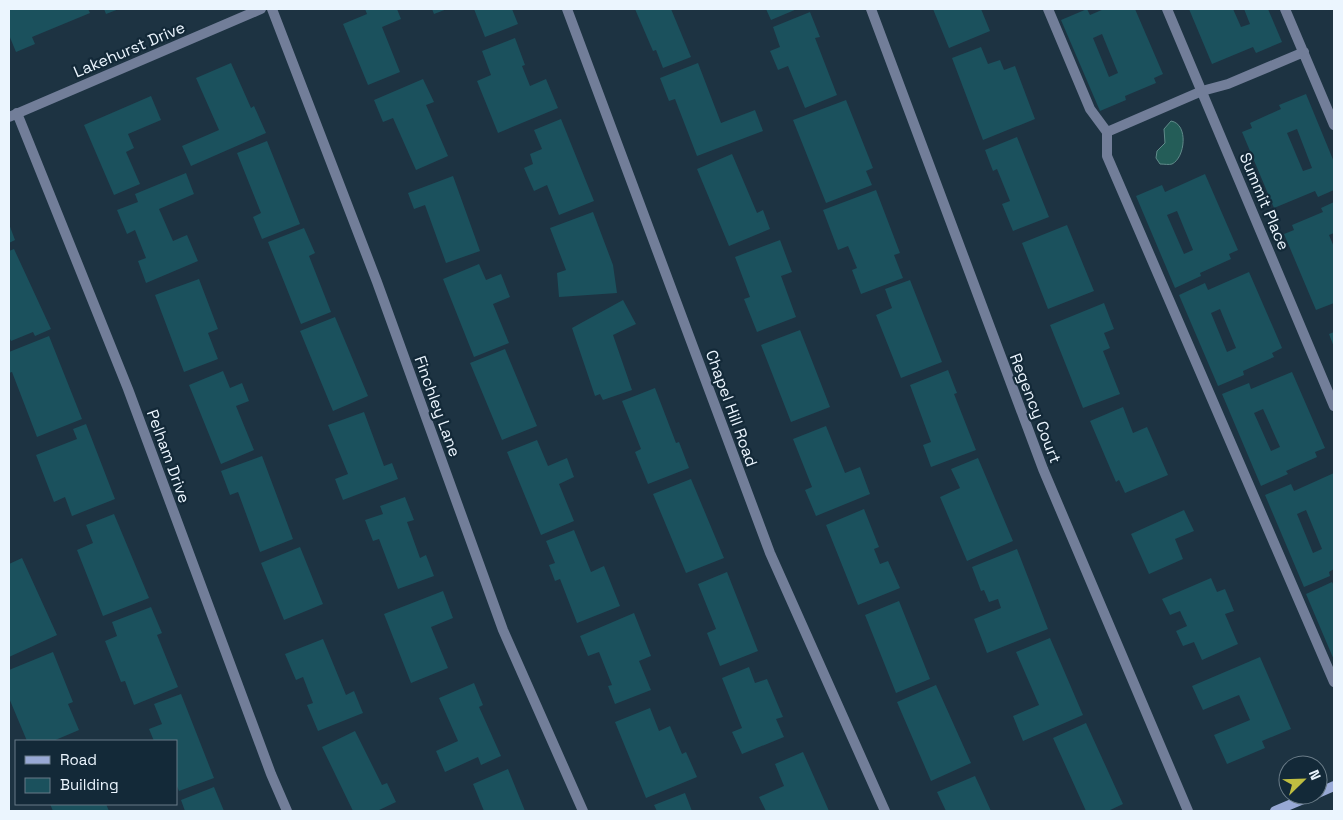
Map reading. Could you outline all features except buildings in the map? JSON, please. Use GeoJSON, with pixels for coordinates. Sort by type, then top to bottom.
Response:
{"type":"FeatureCollection","features":[{"type":"Feature","properties":{"kind":"main road"},"geometry":{"type":"LineString","coordinates":[[1275,811],[1289,805]]}},
{"type":"Feature","properties":{"kind":"street","name":"Lakehurst Drive"},"geometry":{"type":"LineString","coordinates":[[13,115],[261,9]]}},
{"type":"Feature","properties":{"kind":"street","name":"Finchley Lane"},"geometry":{"type":"LineString","coordinates":[[272,9],[376,282],[503,630],[583,811]]}},
{"type":"Feature","properties":{"kind":"street","name":"Chapel Hill Road"},"geometry":{"type":"LineString","coordinates":[[567,9],[770,554],[885,811]]}},
{"type":"Feature","properties":{"kind":"street","name":"Regency Court"},"geometry":{"type":"LineString","coordinates":[[871,9],[1043,469],[1188,811]]}},
{"type":"Feature","properties":{"kind":"street"},"geometry":{"type":"LineString","coordinates":[[1048,9],[1090,110],[1107,132],[1107,156],[1334,682]]}},
{"type":"Feature","properties":{"kind":"street","name":"Summit Place"},"geometry":{"type":"LineString","coordinates":[[1167,9],[1334,406]]}},
{"type":"Feature","properties":{"kind":"street"},"geometry":{"type":"LineString","coordinates":[[1285,9],[1334,125]]}},
{"type":"Feature","properties":{"kind":"street"},"geometry":{"type":"LineString","coordinates":[[1107,132],[1202,91],[1228,84],[1304,52]]}},
{"type":"Feature","properties":{"kind":"street","name":"Pelham Drive"},"geometry":{"type":"LineString","coordinates":[[13,115],[128,389],[268,765],[287,811]]}},
{"type":"Feature","properties":{"kind":"shaded area"},"geometry":{"type":"Polygon","coordinates":[[[1171,121],[1177,123],[1181,128],[1183,134],[1182,149],[1176,161],[1172,164],[1160,164],[1156,158],[1157,151],[1165,143],[1164,129],[1171,121]]]}}]}
